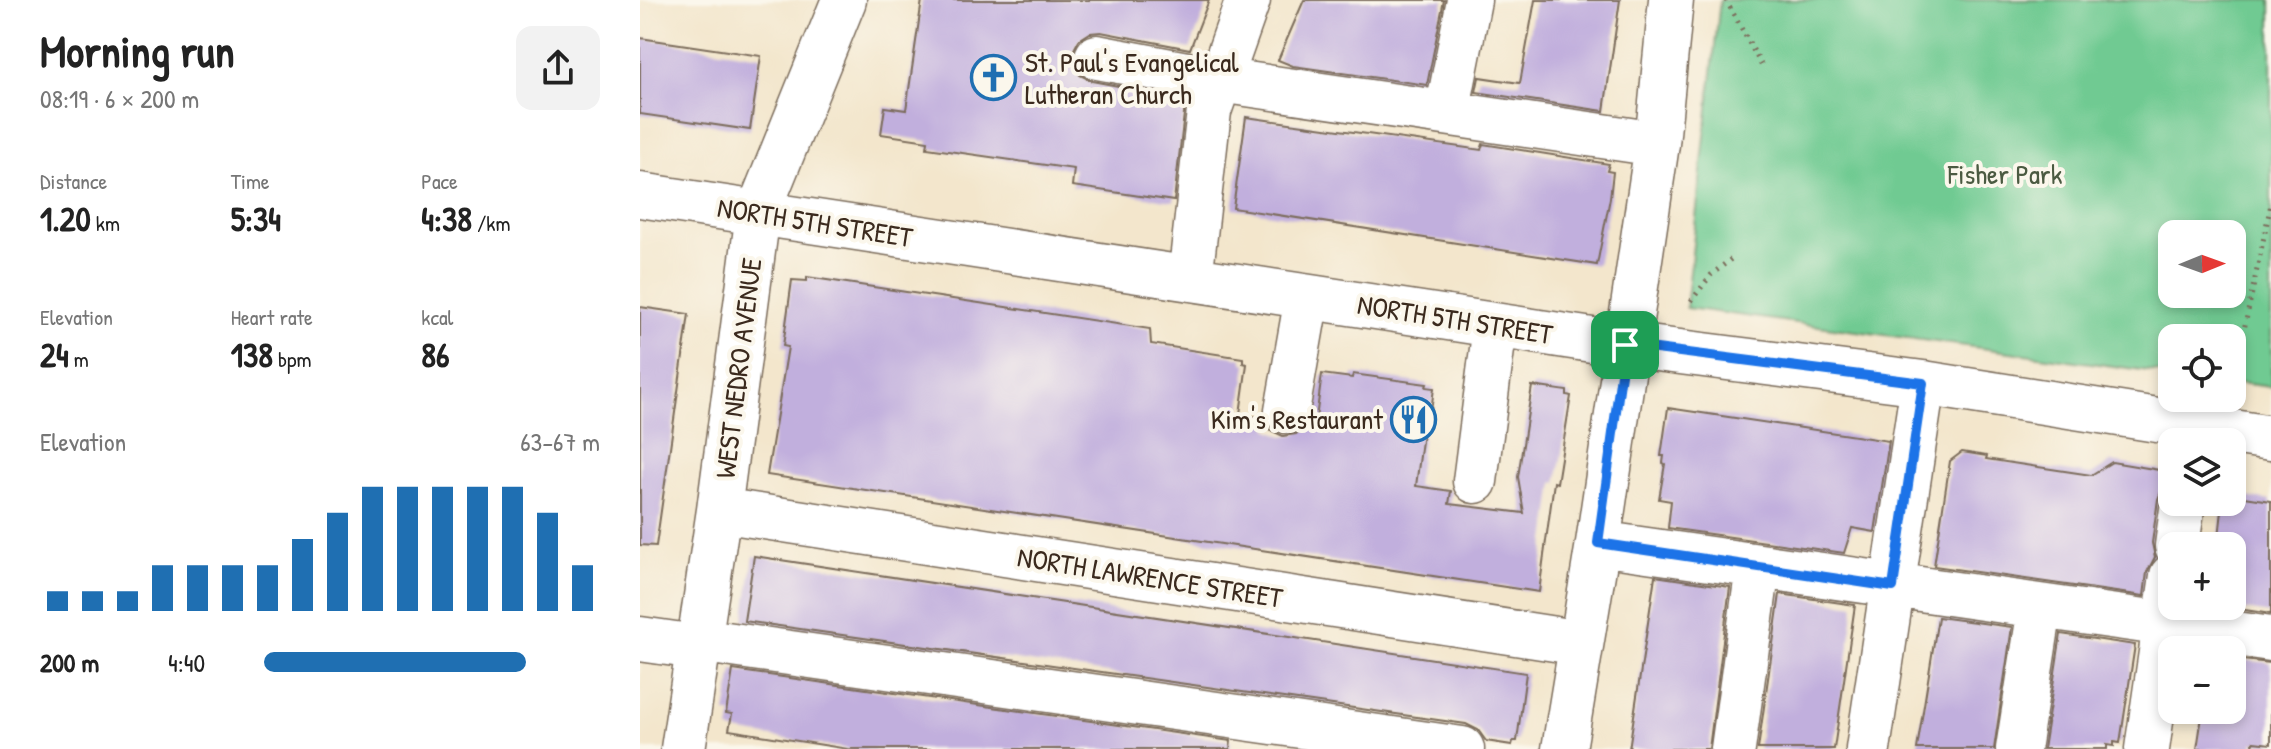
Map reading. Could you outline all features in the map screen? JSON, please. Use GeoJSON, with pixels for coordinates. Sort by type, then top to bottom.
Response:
{"type":"FeatureCollection","features":[{"type":"Feature","properties":{"kind":"street","name":"WEST NEDRO AVENUE"},"geometry":{"type":"LineString","coordinates":[[683,749],[719,510],[758,213],[844,0]]}},
{"type":"Feature","properties":{"kind":"street"},"geometry":{"type":"LineString","coordinates":[[1190,279],[1209,111],[1248,0]]}},
{"type":"Feature","properties":{"kind":"street"},"geometry":{"type":"LineString","coordinates":[[1447,113],[1469,0]]}},
{"type":"Feature","properties":{"kind":"street"},"geometry":{"type":"LineString","coordinates":[[1564,749],[1657,144],[1671,0]]}},
{"type":"Feature","properties":{"kind":"street"},"geometry":{"type":"LineString","coordinates":[[1097,57],[1219,80],[1657,144]]}},
{"type":"Feature","properties":{"kind":"street","name":"NORTH 5TH STREET"},"geometry":{"type":"LineString","coordinates":[[640,195],[1495,326],[1923,383],[2161,428]]}},
{"type":"Feature","properties":{"kind":"street"},"geometry":{"type":"LineString","coordinates":[[1287,411],[1307,297]]}},
{"type":"Feature","properties":{"kind":"street"},"geometry":{"type":"LineString","coordinates":[[1475,481],[1495,326]]}},
{"type":"Feature","properties":{"kind":"street"},"geometry":{"type":"LineString","coordinates":[[1868,749],[1923,383]]}},
{"type":"Feature","properties":{"kind":"street","name":"NORTH 5TH STREET"},"geometry":{"type":"LineString","coordinates":[[2246,437],[2271,438]]}},
{"type":"Feature","properties":{"kind":"street","name":"NORTH LAWRENCE STREET"},"geometry":{"type":"LineString","coordinates":[[719,510],[1581,643]]}},
{"type":"Feature","properties":{"kind":"street"},"geometry":{"type":"LineString","coordinates":[[1598,543],[2271,639]]}},
{"type":"Feature","properties":{"kind":"street"},"geometry":{"type":"LineString","coordinates":[[1733,749],[1758,567]]}},
{"type":"Feature","properties":{"kind":"street"},"geometry":{"type":"LineString","coordinates":[[2018,749],[2040,608]]}},
{"type":"Feature","properties":{"kind":"street"},"geometry":{"type":"LineString","coordinates":[[2147,749],[2166,620]]}},
{"type":"Feature","properties":{"kind":"street"},"geometry":{"type":"LineString","coordinates":[[640,639],[697,644],[1462,749]]}},
{"type":"Feature","properties":{"kind":"path"},"geometry":{"type":"LineString","coordinates":[[1726,0],[1764,70]]}},
{"type":"Feature","properties":{"kind":"path"},"geometry":{"type":"LineString","coordinates":[[2246,324],[2271,204]]}},
{"type":"Feature","properties":{"kind":"path"},"geometry":{"type":"LineString","coordinates":[[1691,301],[1711,275],[1735,256]]}},
{"type":"Feature","properties":{"kind":"green space","name":"Fisher Park"},"geometry":{"type":"Polygon","coordinates":[[[1720,0],[2271,0],[2271,387],[2246,384],[2246,324],[2158,324],[2158,372],[1686,308],[1720,0]]]}},
{"type":"Feature","properties":{"kind":"building","name":"St. Paul's Evangelical Lutheran Church"},"geometry":{"type":"Polygon","coordinates":[[[922,0],[1209,0],[1190,49],[1101,32],[1090,33],[1079,40],[1072,53],[1073,64],[1080,75],[1092,81],[1171,96],[1169,103],[1185,105],[1174,201],[1072,186],[1074,169],[927,148],[928,141],[881,134],[885,107],[906,110],[922,0]]]}},
{"type":"Feature","properties":{"kind":"building"},"geometry":{"type":"Polygon","coordinates":[[[1304,0],[1444,0],[1427,85],[1293,66],[1278,60],[1304,0]]]}},
{"type":"Feature","properties":{"kind":"building"},"geometry":{"type":"Polygon","coordinates":[[[1535,0],[1620,0],[1604,111],[1476,92],[1479,77],[1520,83],[1535,0]]]}},
{"type":"Feature","properties":{"kind":"building"},"geometry":{"type":"Polygon","coordinates":[[[640,38],[761,56],[750,130],[640,114],[640,38]]]}},
{"type":"Feature","properties":{"kind":"building"},"geometry":{"type":"Polygon","coordinates":[[[1246,117],[1481,150],[1483,144],[1609,164],[1607,171],[1613,172],[1610,198],[1597,265],[1233,208],[1246,117]]]}},
{"type":"Feature","properties":{"kind":"building"},"geometry":{"type":"Polygon","coordinates":[[[807,277],[1150,329],[1151,344],[1243,358],[1243,363],[1247,364],[1240,414],[1263,418],[1270,430],[1283,436],[1296,434],[1307,425],[1315,426],[1322,374],[1352,378],[1353,374],[1427,384],[1426,387],[1434,388],[1430,419],[1425,418],[1416,486],[1451,491],[1449,504],[1524,513],[1518,477],[1532,386],[1567,391],[1567,395],[1571,396],[1557,483],[1554,482],[1539,592],[767,475],[788,347],[783,346],[792,280],[807,281],[807,277]]]}},
{"type":"Feature","properties":{"kind":"building"},"geometry":{"type":"Polygon","coordinates":[[[640,307],[689,314],[656,546],[640,545],[640,307]]]}},
{"type":"Feature","properties":{"kind":"building"},"geometry":{"type":"Polygon","coordinates":[[[1668,408],[1889,441],[1875,532],[1852,528],[1844,553],[1668,528],[1671,501],[1659,499],[1665,464],[1664,456],[1661,456],[1668,408]]]}},
{"type":"Feature","properties":{"kind":"building"},"geometry":{"type":"Polygon","coordinates":[[[1962,452],[1987,456],[1986,459],[2091,475],[2112,462],[2158,470],[2152,543],[2155,557],[2147,572],[2144,596],[1934,566],[1950,461],[1962,452]]]}},
{"type":"Feature","properties":{"kind":"building"},"geometry":{"type":"Polygon","coordinates":[[[2246,497],[2271,501],[2271,614],[2246,610],[2246,532],[2220,532],[2221,516],[2246,516],[2246,497]]]}},
{"type":"Feature","properties":{"kind":"building"},"geometry":{"type":"Polygon","coordinates":[[[754,556],[1526,673],[1517,741],[1513,741],[1512,745],[1486,741],[1478,730],[1466,724],[744,621],[754,556]]]}},
{"type":"Feature","properties":{"kind":"building"},"geometry":{"type":"Polygon","coordinates":[[[1655,576],[1730,587],[1709,749],[1629,749],[1655,576]]]}},
{"type":"Feature","properties":{"kind":"building"},"geometry":{"type":"Polygon","coordinates":[[[1780,594],[1855,605],[1834,749],[1758,749],[1780,594]]]}},
{"type":"Feature","properties":{"kind":"building"},"geometry":{"type":"Polygon","coordinates":[[[1938,617],[2012,627],[1994,749],[1917,749],[1938,617]]]}},
{"type":"Feature","properties":{"kind":"building"},"geometry":{"type":"Polygon","coordinates":[[[2061,634],[2135,645],[2120,743],[2107,745],[2107,749],[2043,749],[2061,634]]]}},
{"type":"Feature","properties":{"kind":"building"},"geometry":{"type":"Polygon","coordinates":[[[2246,660],[2271,663],[2271,744],[2253,742],[2254,749],[2197,749],[2201,724],[2246,724],[2246,660]]]}},
{"type":"Feature","properties":{"kind":"building"},"geometry":{"type":"Polygon","coordinates":[[[733,670],[1231,741],[1230,749],[848,749],[729,730],[732,714],[726,713],[733,670]]]}},
{"type":"Feature","properties":{"kind":"place","name":"St. Paul's Evangelical Lutheran Church"},"geometry":{"type":"Point","coordinates":[994,78]}},
{"type":"Feature","properties":{"kind":"place","name":"Kim's Restaurant"},"geometry":{"type":"Point","coordinates":[1414,419]}},
{"type":"Feature","properties":{"kind":"route"},"geometry":{"type":"LineString","coordinates":[[1625,345],[1923,383],[1893,587],[1598,543],[1625,345]]}}]}
